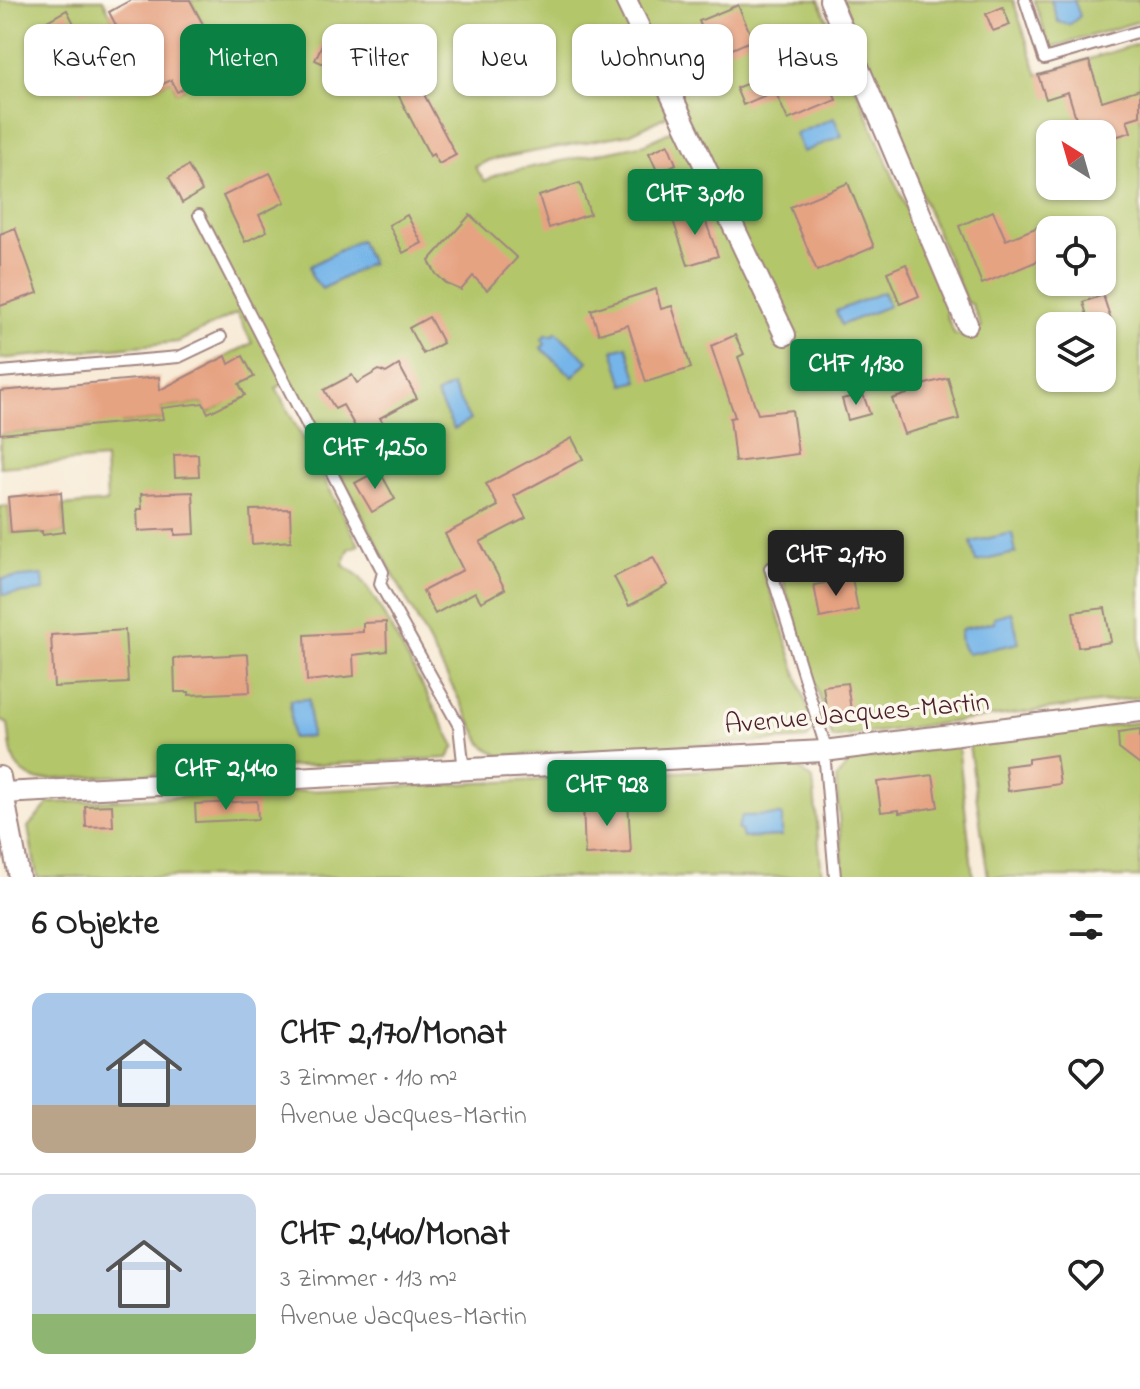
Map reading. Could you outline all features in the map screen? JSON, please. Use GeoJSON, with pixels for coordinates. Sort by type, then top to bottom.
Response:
{"type":"FeatureCollection","features":[{"type":"Feature","properties":{"kind":"street"},"geometry":{"type":"LineString","coordinates":[[626,0],[785,335]]}},
{"type":"Feature","properties":{"kind":"street"},"geometry":{"type":"LineString","coordinates":[[830,0],[967,324]]}},
{"type":"Feature","properties":{"kind":"street","name":"Avenue Jacques-Martin"},"geometry":{"type":"LineString","coordinates":[[2,785],[464,771],[826,751],[1140,711]]}},
{"type":"Feature","properties":{"kind":"street"},"geometry":{"type":"LineString","coordinates":[[2,785],[19,877]]}},
{"type":"Feature","properties":{"kind":"lane"},"geometry":{"type":"LineString","coordinates":[[1025,0],[1044,59],[1140,31]]}},
{"type":"Feature","properties":{"kind":"lane"},"geometry":{"type":"LineString","coordinates":[[199,215],[383,572],[380,584],[459,726],[464,771]]}},
{"type":"Feature","properties":{"kind":"lane"},"geometry":{"type":"LineString","coordinates":[[0,372],[179,357],[221,337]]}},
{"type":"Feature","properties":{"kind":"lane"},"geometry":{"type":"LineString","coordinates":[[770,568],[826,751],[835,877]]}},
{"type":"Feature","properties":{"kind":"green space"},"geometry":{"type":"Polygon","coordinates":[[[0,0],[103,0],[116,24],[24,24],[24,96],[164,96],[164,83],[171,80],[177,92],[180,90],[180,96],[306,96],[306,24],[203,24],[190,0],[620,0],[632,24],[572,24],[572,96],[666,96],[667,116],[629,134],[489,160],[475,167],[485,181],[498,174],[645,144],[680,127],[669,96],[733,96],[733,24],[642,24],[633,0],[819,0],[829,24],[749,24],[749,96],[859,96],[949,310],[946,315],[955,335],[981,327],[972,304],[966,302],[867,65],[867,24],[850,24],[840,0],[1013,0],[1038,75],[1140,43],[1140,697],[832,738],[779,567],[763,568],[814,728],[807,739],[500,756],[483,745],[291,380],[276,388],[359,545],[349,549],[343,565],[359,576],[375,599],[455,746],[448,758],[37,780],[16,764],[8,724],[0,720],[0,507],[8,506],[11,533],[42,531],[43,535],[64,532],[62,506],[107,502],[105,459],[0,467],[0,434],[90,426],[120,411],[122,423],[162,419],[161,408],[203,403],[209,413],[226,403],[207,366],[252,343],[237,313],[178,342],[0,359],[0,0]]]}},
{"type":"Feature","properties":{"kind":"green space"},"geometry":{"type":"Polygon","coordinates":[[[1034,0],[1140,0],[1140,21],[1050,48],[1034,0]]]}},
{"type":"Feature","properties":{"kind":"green space"},"geometry":{"type":"Polygon","coordinates":[[[1140,722],[1140,877],[988,877],[969,745],[1140,722]]]}},
{"type":"Feature","properties":{"kind":"green space"},"geometry":{"type":"Polygon","coordinates":[[[958,745],[973,877],[844,877],[836,779],[850,761],[958,745]]]}},
{"type":"Feature","properties":{"kind":"green space"},"geometry":{"type":"Polygon","coordinates":[[[795,765],[813,780],[822,877],[37,877],[28,827],[49,803],[795,765]]]}},
{"type":"Feature","properties":{"kind":"water"},"geometry":{"type":"Polygon","coordinates":[[[1051,0],[1074,0],[1080,16],[1069,25],[1058,22],[1051,0]]]}},
{"type":"Feature","properties":{"kind":"water"},"geometry":{"type":"Polygon","coordinates":[[[834,118],[842,136],[803,152],[795,134],[834,118]]]}},
{"type":"Feature","properties":{"kind":"water"},"geometry":{"type":"Polygon","coordinates":[[[359,240],[371,263],[322,289],[312,277],[310,266],[359,240]]]}},
{"type":"Feature","properties":{"kind":"water"},"geometry":{"type":"Polygon","coordinates":[[[883,292],[889,306],[841,325],[836,311],[883,292]]]}},
{"type":"Feature","properties":{"kind":"water"},"geometry":{"type":"Polygon","coordinates":[[[556,332],[588,361],[573,377],[541,348],[545,344],[542,339],[556,332]]]}},
{"type":"Feature","properties":{"kind":"water"},"geometry":{"type":"Polygon","coordinates":[[[627,346],[638,381],[624,385],[613,350],[627,346]]]}},
{"type":"Feature","properties":{"kind":"water"},"geometry":{"type":"Polygon","coordinates":[[[452,386],[470,420],[454,429],[436,395],[452,386]]]}},
{"type":"Feature","properties":{"kind":"water"},"geometry":{"type":"Polygon","coordinates":[[[1012,533],[1016,553],[976,562],[971,542],[1012,533]]]}},
{"type":"Feature","properties":{"kind":"water"},"geometry":{"type":"Polygon","coordinates":[[[43,575],[44,591],[3,595],[2,579],[43,575]]]}},
{"type":"Feature","properties":{"kind":"water"},"geometry":{"type":"Polygon","coordinates":[[[1012,612],[1019,643],[966,652],[960,639],[962,629],[994,622],[994,617],[1012,612]]]}},
{"type":"Feature","properties":{"kind":"water"},"geometry":{"type":"Polygon","coordinates":[[[309,699],[311,737],[292,738],[290,700],[309,699]]]}},
{"type":"Feature","properties":{"kind":"water"},"geometry":{"type":"Polygon","coordinates":[[[782,815],[782,836],[743,838],[737,829],[742,816],[782,815]]]}},
{"type":"Feature","properties":{"kind":"building"},"geometry":{"type":"Polygon","coordinates":[[[131,0],[190,0],[203,24],[180,24],[180,90],[177,92],[171,80],[164,84],[164,24],[115,24],[109,12],[131,0]]]}},
{"type":"Feature","properties":{"kind":"building"},"geometry":{"type":"Polygon","coordinates":[[[738,5],[749,31],[749,42],[733,49],[733,24],[700,24],[699,21],[738,5]]]}},
{"type":"Feature","properties":{"kind":"building"},"geometry":{"type":"Polygon","coordinates":[[[1003,7],[1010,25],[993,31],[986,14],[1003,7]]]}},
{"type":"Feature","properties":{"kind":"building"},"geometry":{"type":"Polygon","coordinates":[[[67,10],[74,24],[42,24],[67,10]]]}},
{"type":"Feature","properties":{"kind":"building"},"geometry":{"type":"Polygon","coordinates":[[[322,44],[322,63],[315,60],[322,44]]]}},
{"type":"Feature","properties":{"kind":"building"},"geometry":{"type":"Polygon","coordinates":[[[1089,61],[1102,101],[1140,89],[1140,116],[1127,120],[1131,132],[1116,137],[1116,120],[1077,120],[1068,92],[1046,99],[1038,75],[1089,61]]]}},
{"type":"Feature","properties":{"kind":"building"},"geometry":{"type":"Polygon","coordinates":[[[749,83],[749,96],[764,96],[743,105],[736,88],[749,83]]]}},
{"type":"Feature","properties":{"kind":"building"},"geometry":{"type":"Polygon","coordinates":[[[399,96],[425,96],[456,155],[439,164],[433,154],[430,156],[399,96]]]}},
{"type":"Feature","properties":{"kind":"building"},"geometry":{"type":"Polygon","coordinates":[[[777,96],[835,96],[836,100],[788,120],[777,96]]]}},
{"type":"Feature","properties":{"kind":"building"},"geometry":{"type":"Polygon","coordinates":[[[668,144],[676,164],[658,173],[649,153],[668,144]]]}},
{"type":"Feature","properties":{"kind":"building"},"geometry":{"type":"Polygon","coordinates":[[[188,166],[202,191],[182,203],[169,177],[188,166]]]}},
{"type":"Feature","properties":{"kind":"building"},"geometry":{"type":"Polygon","coordinates":[[[270,173],[285,202],[259,215],[267,231],[245,242],[223,196],[270,173]]]}},
{"type":"Feature","properties":{"kind":"building"},"geometry":{"type":"Polygon","coordinates":[[[580,183],[590,214],[549,228],[539,196],[580,183]]]}},
{"type":"Feature","properties":{"kind":"building"},"geometry":{"type":"Polygon","coordinates":[[[848,183],[874,247],[817,271],[790,207],[848,183]]]}},
{"type":"Feature","properties":{"kind":"building"},"geometry":{"type":"Polygon","coordinates":[[[691,209],[694,215],[702,211],[718,256],[688,265],[672,217],[691,209]]]}},
{"type":"Feature","properties":{"kind":"building"},"geometry":{"type":"Polygon","coordinates":[[[993,211],[1006,240],[1036,228],[1036,262],[982,284],[959,226],[993,211]]]}},
{"type":"Feature","properties":{"kind":"building"},"geometry":{"type":"Polygon","coordinates":[[[407,215],[422,243],[403,253],[389,225],[407,215]]]}},
{"type":"Feature","properties":{"kind":"building"},"geometry":{"type":"Polygon","coordinates":[[[470,215],[517,258],[487,290],[473,276],[461,290],[447,284],[436,274],[429,261],[470,215]]]}},
{"type":"Feature","properties":{"kind":"building"},"geometry":{"type":"Polygon","coordinates":[[[15,228],[38,293],[0,306],[0,234],[15,228]]]}},
{"type":"Feature","properties":{"kind":"building"},"geometry":{"type":"Polygon","coordinates":[[[906,264],[919,296],[900,304],[887,272],[906,264]]]}},
{"type":"Feature","properties":{"kind":"building"},"geometry":{"type":"Polygon","coordinates":[[[656,289],[661,309],[672,306],[691,368],[646,382],[628,325],[599,334],[591,310],[656,289]]]}},
{"type":"Feature","properties":{"kind":"building"},"geometry":{"type":"Polygon","coordinates":[[[1103,296],[1108,312],[1086,312],[1083,302],[1103,296]]]}},
{"type":"Feature","properties":{"kind":"building"},"geometry":{"type":"Polygon","coordinates":[[[429,317],[443,343],[423,354],[409,328],[429,317]]]}},
{"type":"Feature","properties":{"kind":"building"},"geometry":{"type":"Polygon","coordinates":[[[735,335],[744,354],[738,357],[758,414],[792,410],[798,454],[735,462],[730,418],[735,417],[711,346],[735,335]]]}},
{"type":"Feature","properties":{"kind":"building"},"geometry":{"type":"Polygon","coordinates":[[[226,356],[229,364],[243,356],[254,377],[239,384],[245,395],[208,413],[203,403],[161,408],[163,419],[0,434],[0,391],[159,377],[160,390],[226,356]]]}},
{"type":"Feature","properties":{"kind":"building"},"geometry":{"type":"Polygon","coordinates":[[[399,365],[417,398],[380,418],[391,436],[367,448],[343,405],[335,409],[324,390],[352,375],[357,383],[379,370],[386,373],[399,365]]]}},
{"type":"Feature","properties":{"kind":"building"},"geometry":{"type":"Polygon","coordinates":[[[948,378],[959,419],[904,434],[892,399],[907,394],[907,389],[948,378]]]}},
{"type":"Feature","properties":{"kind":"building"},"geometry":{"type":"Polygon","coordinates":[[[863,394],[870,414],[848,420],[842,399],[863,394]]]}},
{"type":"Feature","properties":{"kind":"building"},"geometry":{"type":"Polygon","coordinates":[[[572,438],[583,459],[514,496],[526,518],[480,542],[505,589],[481,602],[475,592],[435,614],[423,591],[463,570],[445,534],[498,506],[486,484],[572,438]]]}},
{"type":"Feature","properties":{"kind":"building"},"geometry":{"type":"Polygon","coordinates":[[[198,454],[199,476],[175,477],[174,455],[198,454]]]}},
{"type":"Feature","properties":{"kind":"building"},"geometry":{"type":"Polygon","coordinates":[[[379,470],[395,499],[372,512],[355,483],[379,470]]]}},
{"type":"Feature","properties":{"kind":"building"},"geometry":{"type":"Polygon","coordinates":[[[61,492],[64,532],[42,535],[42,531],[11,533],[8,497],[61,492]]]}},
{"type":"Feature","properties":{"kind":"building"},"geometry":{"type":"Polygon","coordinates":[[[193,492],[195,534],[175,535],[175,529],[138,531],[137,509],[142,509],[141,494],[193,492]]]}},
{"type":"Feature","properties":{"kind":"building"},"geometry":{"type":"Polygon","coordinates":[[[290,509],[291,541],[252,544],[250,510],[290,509]]]}},
{"type":"Feature","properties":{"kind":"building"},"geometry":{"type":"Polygon","coordinates":[[[653,557],[668,585],[629,606],[614,577],[653,557]]]}},
{"type":"Feature","properties":{"kind":"building"},"geometry":{"type":"Polygon","coordinates":[[[852,578],[858,610],[820,618],[814,585],[852,578]]]}},
{"type":"Feature","properties":{"kind":"building"},"geometry":{"type":"Polygon","coordinates":[[[1105,608],[1111,642],[1078,647],[1073,612],[1105,608]]]}},
{"type":"Feature","properties":{"kind":"building"},"geometry":{"type":"Polygon","coordinates":[[[386,622],[387,651],[353,655],[354,676],[307,681],[305,635],[363,632],[363,623],[386,622]]]}},
{"type":"Feature","properties":{"kind":"building"},"geometry":{"type":"Polygon","coordinates":[[[125,630],[128,683],[54,687],[51,635],[125,630]]]}},
{"type":"Feature","properties":{"kind":"building"},"geometry":{"type":"Polygon","coordinates":[[[248,654],[250,692],[189,695],[189,692],[175,692],[174,658],[248,654]]]}},
{"type":"Feature","properties":{"kind":"building"},"geometry":{"type":"Polygon","coordinates":[[[847,683],[851,710],[827,714],[823,686],[847,683]]]}},
{"type":"Feature","properties":{"kind":"building"},"geometry":{"type":"Polygon","coordinates":[[[1140,730],[1140,765],[1119,749],[1118,733],[1140,730]]]}},
{"type":"Feature","properties":{"kind":"building"},"geometry":{"type":"Polygon","coordinates":[[[1056,755],[1060,784],[1008,791],[1005,766],[1056,755]]]}},
{"type":"Feature","properties":{"kind":"building"},"geometry":{"type":"Polygon","coordinates":[[[933,775],[938,807],[899,813],[899,810],[881,812],[877,782],[933,775]]]}},
{"type":"Feature","properties":{"kind":"building"},"geometry":{"type":"Polygon","coordinates":[[[257,801],[258,819],[196,822],[195,804],[257,801]]]}},
{"type":"Feature","properties":{"kind":"building"},"geometry":{"type":"Polygon","coordinates":[[[628,801],[631,853],[585,855],[583,803],[628,801]]]}},
{"type":"Feature","properties":{"kind":"building"},"geometry":{"type":"Polygon","coordinates":[[[112,805],[113,826],[86,827],[85,806],[112,805]]]}}]}
